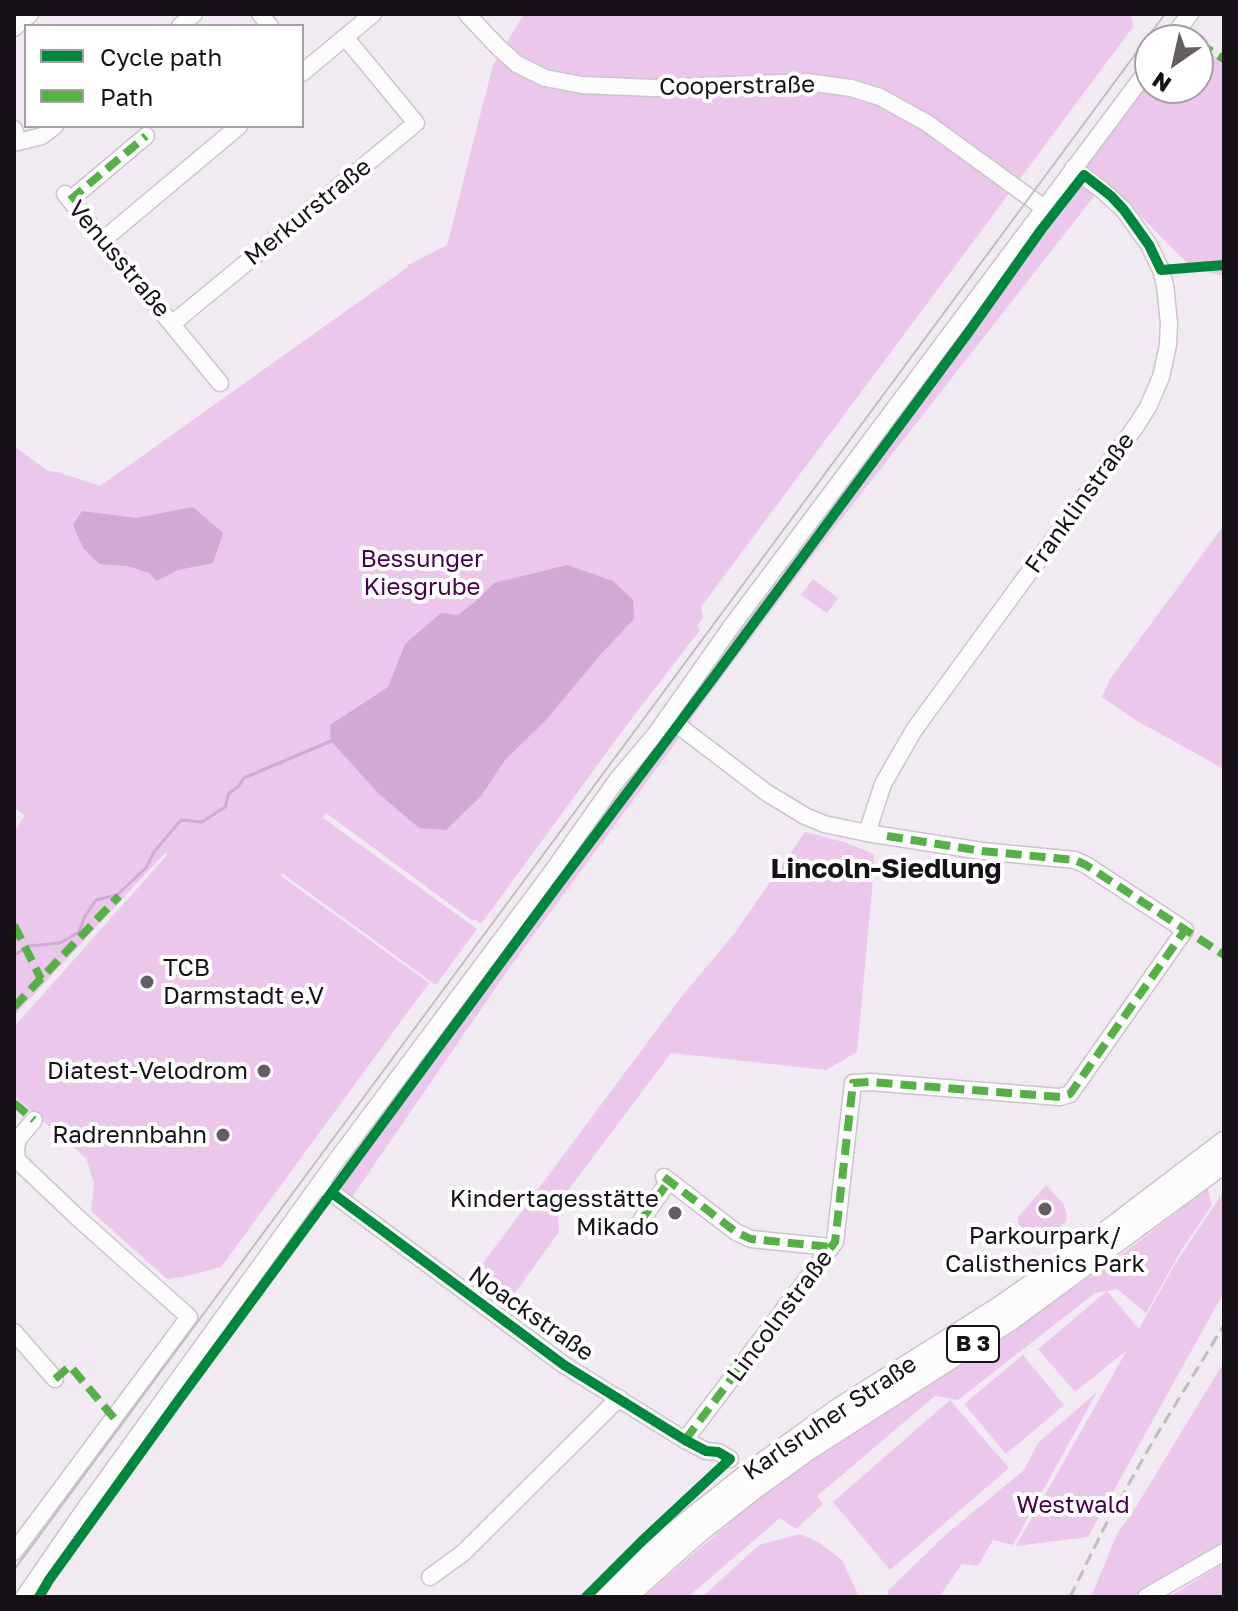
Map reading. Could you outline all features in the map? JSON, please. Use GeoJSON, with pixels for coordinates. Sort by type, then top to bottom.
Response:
{"type":"FeatureCollection","features":[{"type":"Feature","properties":{"kind":"main road","name":"Karlsruher Straße"},"geometry":{"type":"LineString","coordinates":[[604,1597],[672,1534],[739,1479],[835,1411],[998,1308],[1090,1244],[1224,1142]]}},
{"type":"Feature","properties":{"kind":"main road","name":"Karlsruher Straße"},"geometry":{"type":"LineString","coordinates":[[626,1597],[698,1533],[765,1481],[1012,1319],[1224,1163]]}},
{"type":"Feature","properties":{"kind":"street"},"geometry":{"type":"LineString","coordinates":[[14,28],[30,14]]}},
{"type":"Feature","properties":{"kind":"street"},"geometry":{"type":"LineString","coordinates":[[304,69],[373,14]]}},
{"type":"Feature","properties":{"kind":"street","name":"Cooperstraße"},"geometry":{"type":"LineString","coordinates":[[467,14],[517,64],[545,78],[582,85],[654,88],[807,82],[851,88],[880,97],[927,123],[1044,208]]}},
{"type":"Feature","properties":{"kind":"street","name":"Merkurstraße"},"geometry":{"type":"LineString","coordinates":[[173,323],[416,123],[345,37]]}},
{"type":"Feature","properties":{"kind":"street"},"geometry":{"type":"LineString","coordinates":[[25,1595],[320,1184],[617,780],[644,750],[731,627],[1134,88]]}},
{"type":"Feature","properties":{"kind":"street"},"geometry":{"type":"LineString","coordinates":[[16,135],[42,136],[52,128]]}},
{"type":"Feature","properties":{"kind":"street"},"geometry":{"type":"LineString","coordinates":[[103,240],[237,128]]}},
{"type":"Feature","properties":{"kind":"street","name":"Venusstraße"},"geometry":{"type":"LineString","coordinates":[[146,136],[68,197],[173,323]]}},
{"type":"Feature","properties":{"kind":"street","name":"Franklinstraße"},"geometry":{"type":"LineString","coordinates":[[867,833],[883,784],[914,730],[1136,426],[1161,377],[1169,323],[1161,270],[1149,245],[1124,210],[1073,168]]}},
{"type":"Feature","properties":{"kind":"street"},"geometry":{"type":"LineString","coordinates":[[173,323],[220,383]]}},
{"type":"Feature","properties":{"kind":"street"},"geometry":{"type":"LineString","coordinates":[[667,717],[767,793],[805,816],[824,824],[867,833]]}},
{"type":"Feature","properties":{"kind":"street","name":"Lincolnstraße"},"geometry":{"type":"LineString","coordinates":[[685,1440],[835,1242],[853,1083],[1060,1097],[1070,1094],[1185,930],[1075,860],[982,851],[867,833]]}},
{"type":"Feature","properties":{"kind":"street"},"geometry":{"type":"LineString","coordinates":[[14,1552],[189,1317],[17,1160],[18,1139],[34,1120]]}},
{"type":"Feature","properties":{"kind":"street"},"geometry":{"type":"LineString","coordinates":[[642,1219],[667,1179],[736,1232],[751,1239],[831,1247]]}},
{"type":"Feature","properties":{"kind":"street","name":"Noackstraße"},"geometry":{"type":"LineString","coordinates":[[320,1184],[564,1365],[685,1440],[730,1459]]}},
{"type":"Feature","properties":{"kind":"street"},"geometry":{"type":"LineString","coordinates":[[14,1332],[55,1379]]}},
{"type":"Feature","properties":{"kind":"street"},"geometry":{"type":"LineString","coordinates":[[430,1577],[463,1553],[619,1398]]}},
{"type":"Feature","properties":{"kind":"street"},"geometry":{"type":"LineString","coordinates":[[1146,1597],[1224,1552]]}},
{"type":"Feature","properties":{"kind":"green space","name":"Bessunger Kiesgrube"},"geometry":{"type":"Polygon","coordinates":[[[524,14],[1131,14],[1133,27],[701,607],[703,618],[697,625],[700,630],[481,924],[326,813],[323,818],[477,929],[436,985],[282,873],[281,876],[429,983],[221,1267],[167,1279],[91,1211],[94,1183],[86,1158],[14,1096],[14,1027],[168,854],[165,853],[14,1016],[14,832],[25,815],[14,808],[14,446],[48,471],[100,486],[408,265],[447,245],[493,65],[524,14]]]}},
{"type":"Feature","properties":{"kind":"green space"},"geometry":{"type":"Polygon","coordinates":[[[1214,56],[1224,62],[1224,276],[1187,263],[1106,181],[810,559],[691,719],[512,964],[352,1197],[333,1184],[774,582],[1134,102],[1214,104],[1214,56]]]}},
{"type":"Feature","properties":{"kind":"green space"},"geometry":{"type":"Polygon","coordinates":[[[1224,525],[1224,769],[1137,721],[1102,697],[1110,679],[1224,525]]]}},
{"type":"Feature","properties":{"kind":"green space"},"geometry":{"type":"Polygon","coordinates":[[[813,579],[838,598],[827,613],[801,595],[813,579]]]}},
{"type":"Feature","properties":{"kind":"green space"},"geometry":{"type":"Polygon","coordinates":[[[805,832],[874,854],[857,1052],[826,1070],[671,1053],[557,1205],[559,1232],[504,1308],[469,1282],[682,996],[734,934],[805,832]]]}},
{"type":"Feature","properties":{"kind":"green space","name":"Parkourpark/ Calisthenics Park"},"geometry":{"type":"Polygon","coordinates":[[[1046,1185],[1063,1203],[1066,1222],[1050,1234],[1045,1229],[1036,1235],[1029,1234],[1022,1229],[1018,1217],[1046,1185]]]}},
{"type":"Feature","properties":{"kind":"green space"},"geometry":{"type":"Polygon","coordinates":[[[1208,1188],[1212,1205],[1182,1249],[1146,1313],[1117,1289],[1095,1293],[958,1400],[935,1396],[817,1496],[823,1504],[796,1529],[780,1518],[688,1597],[643,1597],[761,1496],[869,1421],[967,1361],[1121,1255],[1208,1188]]]}},
{"type":"Feature","properties":{"kind":"green space","name":"Westwald"},"geometry":{"type":"Polygon","coordinates":[[[1224,1191],[1224,1292],[1088,1537],[1016,1546],[1127,1350],[1075,1392],[1038,1349],[1107,1291],[1139,1329],[1174,1266],[1224,1191]]]}},
{"type":"Feature","properties":{"kind":"green space"},"geometry":{"type":"Polygon","coordinates":[[[1023,1355],[1064,1405],[1006,1454],[964,1404],[1023,1355]]]}},
{"type":"Feature","properties":{"kind":"green space"},"geometry":{"type":"Polygon","coordinates":[[[1224,1362],[1224,1542],[1133,1597],[1091,1597],[1117,1534],[1224,1362]]]}},
{"type":"Feature","properties":{"kind":"green space"},"geometry":{"type":"Polygon","coordinates":[[[1097,1392],[1013,1545],[993,1540],[978,1566],[962,1564],[939,1597],[887,1597],[888,1591],[944,1536],[1024,1470],[1038,1443],[1097,1392]]]}},
{"type":"Feature","properties":{"kind":"green space"},"geometry":{"type":"Polygon","coordinates":[[[950,1400],[1009,1468],[890,1570],[833,1502],[950,1400]]]}},
{"type":"Feature","properties":{"kind":"green space"},"geometry":{"type":"Polygon","coordinates":[[[800,1534],[820,1543],[842,1560],[857,1597],[702,1597],[759,1545],[800,1534]]]}},
{"type":"Feature","properties":{"kind":"green space"},"geometry":{"type":"Polygon","coordinates":[[[1224,1563],[1224,1597],[1169,1597],[1224,1563]]]}},
{"type":"Feature","properties":{"kind":"shaded area"},"geometry":{"type":"Polygon","coordinates":[[[193,507],[223,533],[213,563],[178,570],[156,581],[150,573],[127,566],[99,564],[83,548],[73,525],[82,511],[136,518],[193,507]]]}},
{"type":"Feature","properties":{"kind":"shaded area"},"geometry":{"type":"Polygon","coordinates":[[[567,565],[613,581],[633,600],[634,619],[546,720],[505,760],[481,796],[446,830],[419,828],[379,794],[331,741],[330,725],[388,687],[405,644],[441,613],[458,615],[494,583],[567,565]]]}},
{"type":"Feature","properties":{"kind":"waterway"},"geometry":{"type":"LineString","coordinates":[[14,955],[29,946],[60,943],[79,932],[96,900],[117,895],[146,868],[154,852],[181,820],[202,822],[225,807],[229,793],[244,778],[331,741]]}},
{"type":"Feature","properties":{"kind":"tram line"},"geometry":{"type":"LineString","coordinates":[[14,1570],[1165,14]]}},
{"type":"Feature","properties":{"kind":"railway"},"geometry":{"type":"LineString","coordinates":[[1070,1597],[1105,1526],[1153,1441],[1224,1325]]}},
{"type":"Feature","properties":{"kind":"marked path"},"geometry":{"type":"LineString","coordinates":[[1214,53],[1224,59]]}},
{"type":"Feature","properties":{"kind":"marked path"},"geometry":{"type":"LineString","coordinates":[[70,200],[146,136]]}},
{"type":"Feature","properties":{"kind":"marked path"},"geometry":{"type":"LineString","coordinates":[[887,836],[982,851],[1075,860],[1224,955]]}},
{"type":"Feature","properties":{"kind":"marked path"},"geometry":{"type":"LineString","coordinates":[[14,1007],[119,896]]}},
{"type":"Feature","properties":{"kind":"marked path"},"geometry":{"type":"LineString","coordinates":[[14,925],[41,979]]}},
{"type":"Feature","properties":{"kind":"marked path"},"geometry":{"type":"LineString","coordinates":[[685,1440],[835,1242],[853,1083],[1060,1097],[1070,1094],[1185,930]]}},
{"type":"Feature","properties":{"kind":"marked path"},"geometry":{"type":"LineString","coordinates":[[14,1103],[34,1120]]}},
{"type":"Feature","properties":{"kind":"marked path"},"geometry":{"type":"LineString","coordinates":[[664,1177],[736,1232],[751,1239],[831,1247]]}},
{"type":"Feature","properties":{"kind":"marked path"},"geometry":{"type":"LineString","coordinates":[[642,1219],[669,1181]]}},
{"type":"Feature","properties":{"kind":"marked path"},"geometry":{"type":"LineString","coordinates":[[55,1379],[70,1366],[114,1418]]}},
{"type":"Feature","properties":{"kind":"cycle path"},"geometry":{"type":"LineString","coordinates":[[39,1597],[178,1401],[1084,175],[1124,210],[1149,245],[1161,270],[1224,265]]}},
{"type":"Feature","properties":{"kind":"cycle path"},"geometry":{"type":"LineString","coordinates":[[332,1193],[564,1365],[685,1440],[730,1459],[586,1597]]}},
{"type":"Feature","properties":{"kind":"place","name":"TCB Darmstadt e.V"},"geometry":{"type":"Point","coordinates":[147,982]}},
{"type":"Feature","properties":{"kind":"place","name":"Diatest-Velodrom"},"geometry":{"type":"Point","coordinates":[264,1071]}},
{"type":"Feature","properties":{"kind":"place","name":"Radrennbahn"},"geometry":{"type":"Point","coordinates":[223,1135]}},
{"type":"Feature","properties":{"kind":"place","name":"Parkourpark/ Calisthenics Park"},"geometry":{"type":"Point","coordinates":[1045,1209]}},
{"type":"Feature","properties":{"kind":"place","name":"Kindertagesstätte Mikado"},"geometry":{"type":"Point","coordinates":[675,1213]}},
{"type":"Feature","properties":{"kind":"district","name":"Lincoln-Siedlung"},"geometry":{"type":"Point","coordinates":[886,869]}}]}
